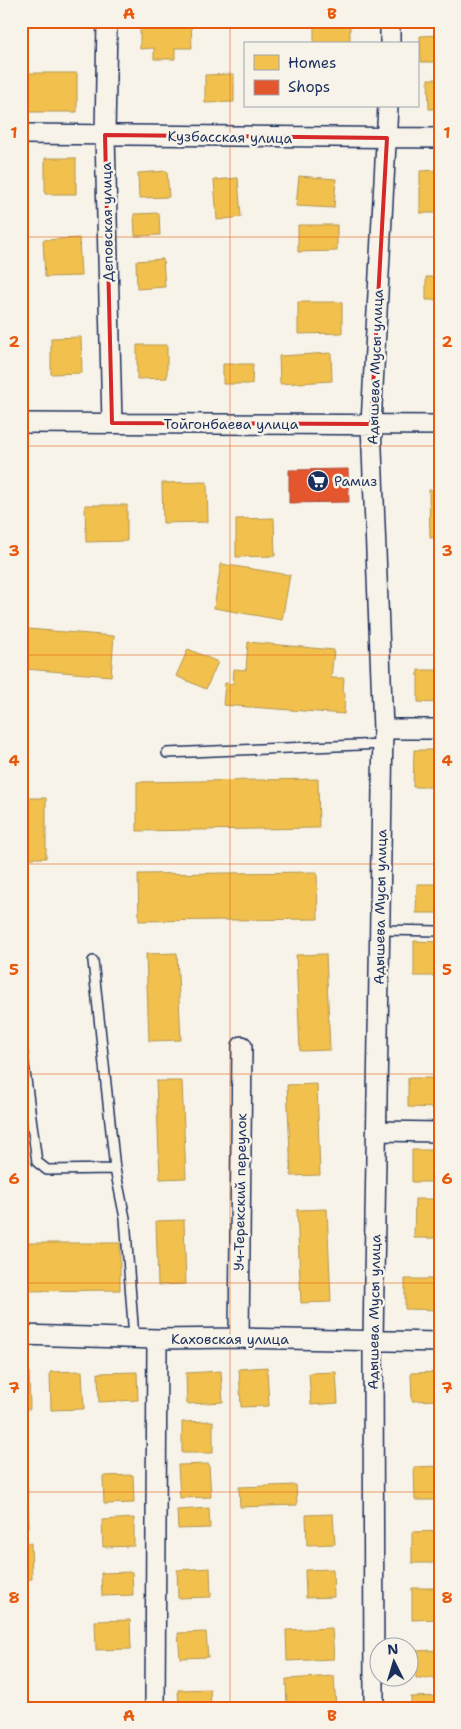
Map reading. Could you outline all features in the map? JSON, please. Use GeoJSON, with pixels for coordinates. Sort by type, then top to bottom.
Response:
{"type":"FeatureCollection","features":[{"type":"Feature","properties":{"kind":"street","name":"Деповская улица"},"geometry":{"type":"LineString","coordinates":[[107,21],[105,135],[112,423]]}},
{"type":"Feature","properties":{"kind":"street"},"geometry":{"type":"LineString","coordinates":[[390,21],[390,42]]}},
{"type":"Feature","properties":{"kind":"street","name":"Адышева Мусы улица"},"geometry":{"type":"LineString","coordinates":[[374,1708],[373,1341],[383,736],[371,424],[388,108]]}},
{"type":"Feature","properties":{"kind":"street","name":"Кузбасская улица"},"geometry":{"type":"LineString","coordinates":[[21,134],[440,138]]}},
{"type":"Feature","properties":{"kind":"street","name":"Тойгонбаева улица"},"geometry":{"type":"LineString","coordinates":[[21,423],[440,425]]}},
{"type":"Feature","properties":{"kind":"street"},"geometry":{"type":"LineString","coordinates":[[383,736],[440,729]]}},
{"type":"Feature","properties":{"kind":"street","name":"Уч-Терекский переулок"},"geometry":{"type":"LineString","coordinates":[[239,1338],[242,1046]]}},
{"type":"Feature","properties":{"kind":"street"},"geometry":{"type":"LineString","coordinates":[[376,1130],[440,1132]]}},
{"type":"Feature","properties":{"kind":"street","name":"Каховская улица"},"geometry":{"type":"LineString","coordinates":[[21,1335],[156,1339],[239,1338],[440,1342]]}},
{"type":"Feature","properties":{"kind":"street"},"geometry":{"type":"LineString","coordinates":[[155,1708],[156,1339]]}},
{"type":"Feature","properties":{"kind":"lane"},"geometry":{"type":"LineString","coordinates":[[167,753],[383,736]]}},
{"type":"Feature","properties":{"kind":"lane"},"geometry":{"type":"LineString","coordinates":[[380,930],[440,931]]}},
{"type":"Feature","properties":{"kind":"lane"},"geometry":{"type":"LineString","coordinates":[[93,961],[115,1169],[125,1218],[134,1338]]}},
{"type":"Feature","properties":{"kind":"lane"},"geometry":{"type":"LineString","coordinates":[[21,1042],[37,1162],[48,1170],[115,1169]]}},
{"type":"Feature","properties":{"kind":"highlighted area"},"geometry":{"type":"Polygon","coordinates":[[[105,135],[387,138],[371,424],[112,423],[105,135]]]}},
{"type":"Feature","properties":{"kind":"building: Homes"},"geometry":{"type":"Polygon","coordinates":[[[140,21],[191,21],[192,48],[175,48],[175,59],[154,59],[154,48],[140,49],[140,21]]]}},
{"type":"Feature","properties":{"kind":"building: Homes"},"geometry":{"type":"Polygon","coordinates":[[[314,21],[350,21],[350,42],[314,42],[314,21]]]}},
{"type":"Feature","properties":{"kind":"building: Homes"},"geometry":{"type":"Polygon","coordinates":[[[440,35],[440,62],[421,62],[420,36],[440,35]]]}},
{"type":"Feature","properties":{"kind":"building: Homes"},"geometry":{"type":"Polygon","coordinates":[[[27,73],[77,73],[77,112],[27,112],[27,73]]]}},
{"type":"Feature","properties":{"kind":"building: Homes"},"geometry":{"type":"Polygon","coordinates":[[[234,74],[234,102],[205,103],[205,75],[234,74]]]}},
{"type":"Feature","properties":{"kind":"building: Homes"},"geometry":{"type":"Polygon","coordinates":[[[428,79],[440,79],[440,109],[429,109],[428,79]]]}},
{"type":"Feature","properties":{"kind":"building: Homes"},"geometry":{"type":"Polygon","coordinates":[[[45,158],[76,158],[76,194],[45,194],[45,158]]]}},
{"type":"Feature","properties":{"kind":"building: Homes"},"geometry":{"type":"Polygon","coordinates":[[[440,170],[440,213],[420,213],[420,171],[440,170]]]}},
{"type":"Feature","properties":{"kind":"building: Homes"},"geometry":{"type":"Polygon","coordinates":[[[167,171],[169,197],[139,198],[138,173],[167,171]]]}},
{"type":"Feature","properties":{"kind":"building: Homes"},"geometry":{"type":"Polygon","coordinates":[[[299,176],[336,179],[334,208],[296,206],[299,176]]]}},
{"type":"Feature","properties":{"kind":"building: Homes"},"geometry":{"type":"Polygon","coordinates":[[[238,178],[241,217],[217,220],[214,180],[238,178]]]}},
{"type":"Feature","properties":{"kind":"building: Homes"},"geometry":{"type":"Polygon","coordinates":[[[159,213],[160,235],[135,236],[134,214],[159,213]]]}},
{"type":"Feature","properties":{"kind":"building: Homes"},"geometry":{"type":"Polygon","coordinates":[[[298,225],[337,225],[337,251],[298,252],[298,225]]]}},
{"type":"Feature","properties":{"kind":"building: Homes"},"geometry":{"type":"Polygon","coordinates":[[[79,238],[81,276],[45,277],[43,240],[79,238]]]}},
{"type":"Feature","properties":{"kind":"building: Homes"},"geometry":{"type":"Polygon","coordinates":[[[163,259],[165,287],[137,289],[136,261],[163,259]]]}},
{"type":"Feature","properties":{"kind":"building: Homes"},"geometry":{"type":"Polygon","coordinates":[[[426,277],[440,277],[440,300],[426,300],[426,277]]]}},
{"type":"Feature","properties":{"kind":"building: Homes"},"geometry":{"type":"Polygon","coordinates":[[[298,302],[342,302],[342,333],[298,334],[298,302]]]}},
{"type":"Feature","properties":{"kind":"building: Homes"},"geometry":{"type":"Polygon","coordinates":[[[81,337],[82,373],[51,374],[51,338],[81,337]]]}},
{"type":"Feature","properties":{"kind":"building: Homes"},"geometry":{"type":"Polygon","coordinates":[[[21,341],[26,341],[27,374],[21,374],[21,341]]]}},
{"type":"Feature","properties":{"kind":"building: Homes"},"geometry":{"type":"Polygon","coordinates":[[[137,345],[167,345],[167,378],[137,379],[137,345]]]}},
{"type":"Feature","properties":{"kind":"building: Homes"},"geometry":{"type":"Polygon","coordinates":[[[331,353],[332,381],[280,384],[279,356],[331,353]]]}},
{"type":"Feature","properties":{"kind":"building: Homes"},"geometry":{"type":"Polygon","coordinates":[[[223,364],[253,364],[252,384],[223,384],[223,364]]]}},
{"type":"Feature","properties":{"kind":"building: Homes"},"geometry":{"type":"Polygon","coordinates":[[[207,482],[208,522],[163,523],[162,483],[207,482]]]}},
{"type":"Feature","properties":{"kind":"building: Homes"},"geometry":{"type":"Polygon","coordinates":[[[429,490],[440,490],[440,538],[430,538],[429,490]]]}},
{"type":"Feature","properties":{"kind":"building: Homes"},"geometry":{"type":"Polygon","coordinates":[[[85,505],[127,505],[127,541],[86,542],[85,505]]]}},
{"type":"Feature","properties":{"kind":"building: Homes"},"geometry":{"type":"Polygon","coordinates":[[[274,518],[275,556],[236,557],[236,519],[274,518]]]}},
{"type":"Feature","properties":{"kind":"building: Homes"},"geometry":{"type":"Polygon","coordinates":[[[221,564],[290,575],[282,620],[214,608],[221,564]]]}},
{"type":"Feature","properties":{"kind":"building: Homes"},"geometry":{"type":"Polygon","coordinates":[[[28,629],[114,636],[111,676],[25,669],[28,629]]]}},
{"type":"Feature","properties":{"kind":"building: Homes"},"geometry":{"type":"Polygon","coordinates":[[[248,642],[334,650],[331,678],[344,678],[344,714],[223,705],[225,683],[233,684],[234,669],[246,670],[248,642]]]}},
{"type":"Feature","properties":{"kind":"building: Homes"},"geometry":{"type":"Polygon","coordinates":[[[188,649],[218,662],[206,689],[176,676],[188,649]]]}},
{"type":"Feature","properties":{"kind":"building: Homes"},"geometry":{"type":"Polygon","coordinates":[[[418,670],[440,670],[440,703],[418,702],[418,670]]]}},
{"type":"Feature","properties":{"kind":"building: Homes"},"geometry":{"type":"Polygon","coordinates":[[[414,750],[440,750],[440,787],[413,787],[414,750]]]}},
{"type":"Feature","properties":{"kind":"building: Homes"},"geometry":{"type":"Polygon","coordinates":[[[318,779],[319,828],[137,831],[137,782],[318,779]]]}},
{"type":"Feature","properties":{"kind":"building: Homes"},"geometry":{"type":"Polygon","coordinates":[[[21,798],[46,798],[46,858],[21,858],[21,798]]]}},
{"type":"Feature","properties":{"kind":"building: Homes"},"geometry":{"type":"Polygon","coordinates":[[[317,872],[318,919],[139,921],[138,874],[317,872]]]}},
{"type":"Feature","properties":{"kind":"building: Homes"},"geometry":{"type":"Polygon","coordinates":[[[417,884],[440,884],[440,913],[416,913],[417,884]]]}},
{"type":"Feature","properties":{"kind":"building: Homes"},"geometry":{"type":"Polygon","coordinates":[[[414,941],[440,942],[440,976],[414,976],[414,941]]]}},
{"type":"Feature","properties":{"kind":"building: Homes"},"geometry":{"type":"Polygon","coordinates":[[[177,953],[181,1040],[149,1041],[146,954],[177,953]]]}},
{"type":"Feature","properties":{"kind":"building: Homes"},"geometry":{"type":"Polygon","coordinates":[[[326,954],[330,1050],[300,1051],[296,955],[326,954]]]}},
{"type":"Feature","properties":{"kind":"building: Homes"},"geometry":{"type":"Polygon","coordinates":[[[408,1078],[438,1078],[437,1108],[408,1107],[408,1078]]]}},
{"type":"Feature","properties":{"kind":"building: Homes"},"geometry":{"type":"Polygon","coordinates":[[[156,1081],[182,1081],[186,1178],[160,1179],[156,1081]]]}},
{"type":"Feature","properties":{"kind":"building: Homes"},"geometry":{"type":"Polygon","coordinates":[[[317,1084],[320,1175],[291,1176],[287,1085],[317,1084]]]}},
{"type":"Feature","properties":{"kind":"building: Homes"},"geometry":{"type":"Polygon","coordinates":[[[412,1150],[440,1150],[440,1182],[412,1182],[412,1150]]]}},
{"type":"Feature","properties":{"kind":"building: Homes"},"geometry":{"type":"Polygon","coordinates":[[[415,1199],[440,1199],[440,1238],[414,1238],[415,1199]]]}},
{"type":"Feature","properties":{"kind":"building: Homes"},"geometry":{"type":"Polygon","coordinates":[[[327,1209],[331,1302],[301,1303],[297,1210],[327,1209]]]}},
{"type":"Feature","properties":{"kind":"building: Homes"},"geometry":{"type":"Polygon","coordinates":[[[184,1220],[186,1284],[158,1285],[156,1221],[184,1220]]]}},
{"type":"Feature","properties":{"kind":"building: Homes"},"geometry":{"type":"Polygon","coordinates":[[[21,1243],[120,1243],[120,1290],[21,1291],[21,1243]]]}},
{"type":"Feature","properties":{"kind":"building: Homes"},"geometry":{"type":"Polygon","coordinates":[[[405,1279],[440,1279],[440,1310],[405,1309],[405,1279]]]}},
{"type":"Feature","properties":{"kind":"building: Homes"},"geometry":{"type":"Polygon","coordinates":[[[267,1367],[269,1406],[241,1407],[239,1369],[267,1367]]]}},
{"type":"Feature","properties":{"kind":"building: Homes"},"geometry":{"type":"Polygon","coordinates":[[[21,1371],[29,1371],[30,1409],[21,1409],[21,1371]]]}},
{"type":"Feature","properties":{"kind":"building: Homes"},"geometry":{"type":"Polygon","coordinates":[[[82,1371],[84,1409],[51,1410],[50,1372],[82,1371]]]}},
{"type":"Feature","properties":{"kind":"building: Homes"},"geometry":{"type":"Polygon","coordinates":[[[221,1371],[223,1402],[187,1404],[186,1373],[221,1371]]]}},
{"type":"Feature","properties":{"kind":"building: Homes"},"geometry":{"type":"Polygon","coordinates":[[[137,1372],[138,1400],[99,1402],[98,1373],[137,1372]]]}},
{"type":"Feature","properties":{"kind":"building: Homes"},"geometry":{"type":"Polygon","coordinates":[[[336,1372],[338,1403],[311,1405],[309,1373],[336,1372]]]}},
{"type":"Feature","properties":{"kind":"building: Homes"},"geometry":{"type":"Polygon","coordinates":[[[440,1372],[440,1400],[412,1401],[411,1373],[440,1372]]]}},
{"type":"Feature","properties":{"kind":"building: Homes"},"geometry":{"type":"Polygon","coordinates":[[[213,1421],[213,1453],[182,1453],[182,1422],[213,1421]]]}},
{"type":"Feature","properties":{"kind":"building: Homes"},"geometry":{"type":"Polygon","coordinates":[[[209,1464],[211,1497],[180,1498],[178,1465],[209,1464]]]}},
{"type":"Feature","properties":{"kind":"building: Homes"},"geometry":{"type":"Polygon","coordinates":[[[440,1466],[440,1500],[415,1500],[414,1467],[440,1466]]]}},
{"type":"Feature","properties":{"kind":"building: Homes"},"geometry":{"type":"Polygon","coordinates":[[[133,1475],[134,1503],[104,1504],[103,1476],[133,1475]]]}},
{"type":"Feature","properties":{"kind":"building: Homes"},"geometry":{"type":"Polygon","coordinates":[[[296,1485],[297,1505],[240,1507],[239,1487],[296,1485]]]}},
{"type":"Feature","properties":{"kind":"building: Homes"},"geometry":{"type":"Polygon","coordinates":[[[21,1486],[27,1486],[29,1526],[21,1526],[21,1486]]]}},
{"type":"Feature","properties":{"kind":"building: Homes"},"geometry":{"type":"Polygon","coordinates":[[[209,1508],[210,1528],[178,1529],[177,1510],[209,1508]]]}},
{"type":"Feature","properties":{"kind":"building: Homes"},"geometry":{"type":"Polygon","coordinates":[[[333,1514],[335,1544],[307,1545],[306,1515],[333,1514]]]}},
{"type":"Feature","properties":{"kind":"building: Homes"},"geometry":{"type":"Polygon","coordinates":[[[134,1518],[134,1546],[103,1547],[102,1520],[134,1518]]]}},
{"type":"Feature","properties":{"kind":"building: Homes"},"geometry":{"type":"Polygon","coordinates":[[[440,1531],[440,1563],[412,1563],[412,1532],[440,1531]]]}},
{"type":"Feature","properties":{"kind":"building: Homes"},"geometry":{"type":"Polygon","coordinates":[[[31,1543],[32,1579],[21,1580],[21,1544],[31,1543]]]}},
{"type":"Feature","properties":{"kind":"building: Homes"},"geometry":{"type":"Polygon","coordinates":[[[210,1568],[211,1597],[178,1598],[177,1570],[210,1568]]]}},
{"type":"Feature","properties":{"kind":"building: Homes"},"geometry":{"type":"Polygon","coordinates":[[[333,1569],[334,1597],[306,1598],[305,1570],[333,1569]]]}},
{"type":"Feature","properties":{"kind":"building: Homes"},"geometry":{"type":"Polygon","coordinates":[[[132,1572],[133,1595],[102,1596],[101,1573],[132,1572]]]}},
{"type":"Feature","properties":{"kind":"building: Homes"},"geometry":{"type":"Polygon","coordinates":[[[412,1588],[440,1588],[440,1619],[412,1620],[412,1588]]]}},
{"type":"Feature","properties":{"kind":"building: Homes"},"geometry":{"type":"Polygon","coordinates":[[[130,1620],[131,1649],[96,1650],[95,1621],[130,1620]]]}},
{"type":"Feature","properties":{"kind":"building: Homes"},"geometry":{"type":"Polygon","coordinates":[[[332,1628],[334,1659],[287,1661],[286,1630],[332,1628]]]}},
{"type":"Feature","properties":{"kind":"building: Homes"},"geometry":{"type":"Polygon","coordinates":[[[206,1632],[208,1657],[180,1658],[178,1633],[206,1632]]]}},
{"type":"Feature","properties":{"kind":"building: Homes"},"geometry":{"type":"Polygon","coordinates":[[[440,1650],[440,1678],[418,1678],[418,1651],[440,1650]]]}},
{"type":"Feature","properties":{"kind":"building: Homes"},"geometry":{"type":"Polygon","coordinates":[[[334,1676],[336,1708],[287,1708],[286,1679],[334,1676]]]}},
{"type":"Feature","properties":{"kind":"building: Homes"},"geometry":{"type":"Polygon","coordinates":[[[210,1689],[211,1708],[179,1708],[178,1690],[210,1689]]]}},
{"type":"Feature","properties":{"kind":"building: Homes"},"geometry":{"type":"Polygon","coordinates":[[[440,1696],[440,1708],[411,1708],[411,1697],[440,1696]]]}},
{"type":"Feature","properties":{"kind":"building: Shops"},"geometry":{"type":"Polygon","coordinates":[[[348,469],[349,502],[289,503],[289,470],[348,469]]]}},
{"type":"Feature","properties":{"kind":"place","name":"Рамиз"},"geometry":{"type":"Point","coordinates":[318,481]}}]}
